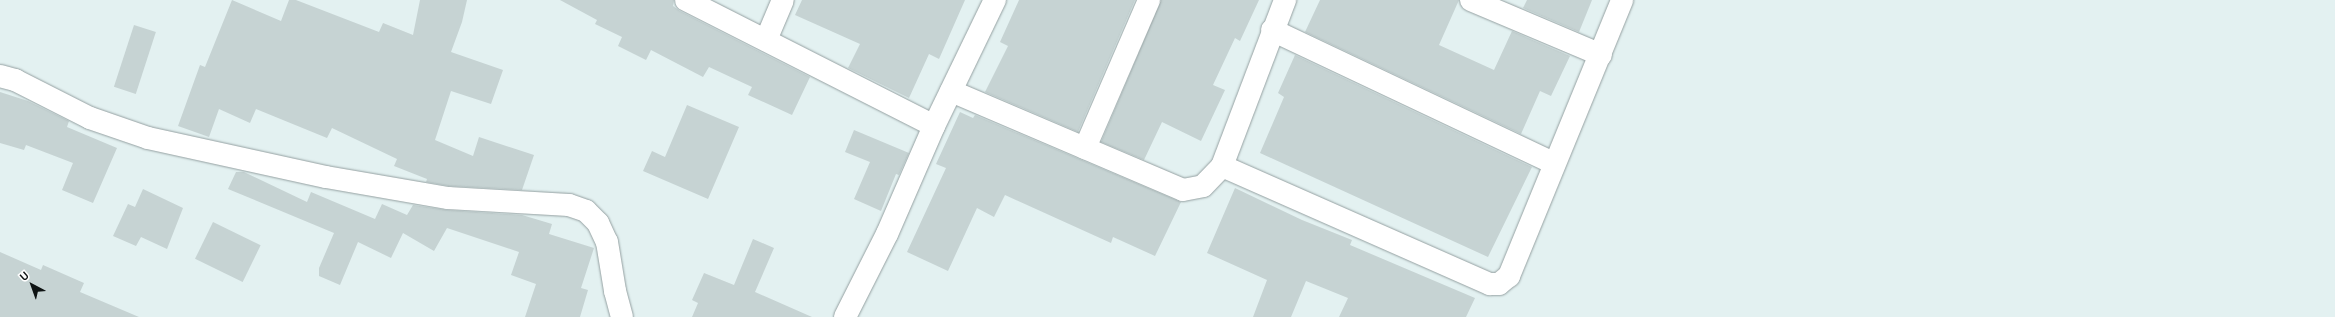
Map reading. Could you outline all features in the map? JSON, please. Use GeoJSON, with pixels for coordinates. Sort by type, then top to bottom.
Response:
{"type":"FeatureCollection","features":[{"type":"Feature","properties":{"kind":"street"},"geometry":{"type":"LineString","coordinates":[[686,0],[934,126]]}},
{"type":"Feature","properties":{"kind":"street"},"geometry":{"type":"LineString","coordinates":[[766,40],[783,0]]}},
{"type":"Feature","properties":{"kind":"street"},"geometry":{"type":"LineString","coordinates":[[845,317],[887,234],[934,126],[995,0]]}},
{"type":"Feature","properties":{"kind":"street"},"geometry":{"type":"LineString","coordinates":[[1085,148],[1149,0]]}},
{"type":"Feature","properties":{"kind":"street"},"geometry":{"type":"LineString","coordinates":[[951,91],[1183,190],[1203,186],[1222,166],[1272,30],[1285,0]]}},
{"type":"Feature","properties":{"kind":"street"},"geometry":{"type":"LineString","coordinates":[[1471,0],[1601,55]]}},
{"type":"Feature","properties":{"kind":"street"},"geometry":{"type":"LineString","coordinates":[[1222,166],[1495,285],[1509,276],[1554,163],[1601,55],[1622,0]]}},
{"type":"Feature","properties":{"kind":"street"},"geometry":{"type":"LineString","coordinates":[[1272,30],[1554,163]]}},
{"type":"Feature","properties":{"kind":"street"},"geometry":{"type":"LineString","coordinates":[[0,76],[15,80],[90,118],[148,138],[326,177],[448,198],[569,205],[586,211],[598,223],[607,242],[615,291],[622,317]]}},
{"type":"Feature","properties":{"kind":"building"},"geometry":{"type":"Polygon","coordinates":[[[232,0],[281,21],[289,0],[296,0],[379,32],[383,23],[413,35],[420,0],[467,0],[462,22],[451,52],[503,70],[491,104],[451,91],[435,140],[473,156],[479,137],[534,155],[522,190],[449,186],[426,182],[427,179],[394,166],[397,159],[332,128],[327,138],[256,109],[250,123],[219,109],[209,137],[178,126],[200,65],[205,67],[232,0]]]}},
{"type":"Feature","properties":{"kind":"building"},"geometry":{"type":"Polygon","coordinates":[[[560,0],[674,0],[673,6],[680,11],[810,77],[792,115],[748,95],[752,87],[709,67],[703,77],[651,50],[646,60],[618,46],[622,37],[595,24],[597,20],[560,0]]]}},
{"type":"Feature","properties":{"kind":"building"},"geometry":{"type":"Polygon","coordinates":[[[802,0],[965,0],[939,59],[929,54],[909,98],[848,68],[860,44],[795,15],[802,0]]]}},
{"type":"Feature","properties":{"kind":"building"},"geometry":{"type":"Polygon","coordinates":[[[1019,0],[1135,0],[1078,132],[985,92],[1008,46],[1000,42],[1019,0]]]}},
{"type":"Feature","properties":{"kind":"building"},"geometry":{"type":"Polygon","coordinates":[[[1161,0],[1259,0],[1240,41],[1235,38],[1213,85],[1225,90],[1201,141],[1162,122],[1144,160],[1101,142],[1161,0]]]}},
{"type":"Feature","properties":{"kind":"building"},"geometry":{"type":"Polygon","coordinates":[[[1320,0],[1459,0],[1439,45],[1494,70],[1512,31],[1570,56],[1551,96],[1540,91],[1521,134],[1305,32],[1320,0]]]}},
{"type":"Feature","properties":{"kind":"building"},"geometry":{"type":"Polygon","coordinates":[[[1527,0],[1592,0],[1579,32],[1523,8],[1527,0]]]}},
{"type":"Feature","properties":{"kind":"building"},"geometry":{"type":"Polygon","coordinates":[[[134,25],[156,32],[136,94],[114,87],[134,25]]]}},
{"type":"Feature","properties":{"kind":"building"},"geometry":{"type":"Polygon","coordinates":[[[1295,55],[1532,167],[1488,257],[1260,153],[1284,97],[1278,93],[1295,55]]]}},
{"type":"Feature","properties":{"kind":"building"},"geometry":{"type":"Polygon","coordinates":[[[0,92],[28,101],[69,121],[67,127],[117,148],[93,203],[62,190],[73,163],[26,145],[24,150],[0,143],[0,92]]]}},
{"type":"Feature","properties":{"kind":"building"},"geometry":{"type":"Polygon","coordinates":[[[687,105],[739,127],[708,199],[643,171],[652,151],[665,157],[687,105]]]}},
{"type":"Feature","properties":{"kind":"building"},"geometry":{"type":"Polygon","coordinates":[[[960,112],[973,118],[975,115],[1181,202],[1155,256],[1113,237],[1111,243],[1005,195],[994,217],[977,208],[948,271],[907,252],[946,168],[936,164],[960,112]]]}},
{"type":"Feature","properties":{"kind":"building"},"geometry":{"type":"Polygon","coordinates":[[[854,130],[909,153],[899,175],[896,174],[881,211],[854,199],[870,162],[845,152],[854,130]]]}},
{"type":"Feature","properties":{"kind":"building"},"geometry":{"type":"Polygon","coordinates":[[[236,172],[244,172],[307,202],[311,192],[375,219],[382,204],[407,215],[413,205],[447,210],[522,215],[552,224],[549,234],[594,248],[581,288],[588,290],[580,317],[525,317],[536,284],[511,275],[519,252],[447,228],[434,251],[403,233],[391,258],[358,242],[340,285],[319,276],[319,268],[334,233],[228,189],[236,172]]]}},
{"type":"Feature","properties":{"kind":"building"},"geometry":{"type":"Polygon","coordinates":[[[1235,188],[1302,220],[1352,240],[1350,245],[1475,298],[1466,317],[1339,317],[1348,298],[1306,281],[1291,317],[1253,317],[1267,280],[1207,253],[1235,188]]]}},
{"type":"Feature","properties":{"kind":"building"},"geometry":{"type":"Polygon","coordinates":[[[143,189],[183,208],[167,249],[141,237],[136,246],[113,236],[128,204],[135,207],[143,189]]]}},
{"type":"Feature","properties":{"kind":"building"},"geometry":{"type":"Polygon","coordinates":[[[213,222],[261,245],[243,282],[195,259],[213,222]]]}},
{"type":"Feature","properties":{"kind":"building"},"geometry":{"type":"Polygon","coordinates":[[[753,239],[774,248],[755,292],[812,317],[692,317],[698,303],[692,300],[704,273],[734,285],[753,239]]]}},
{"type":"Feature","properties":{"kind":"building"},"geometry":{"type":"Polygon","coordinates":[[[0,252],[41,270],[43,265],[84,283],[80,292],[139,317],[0,317],[0,252]]]}}]}
